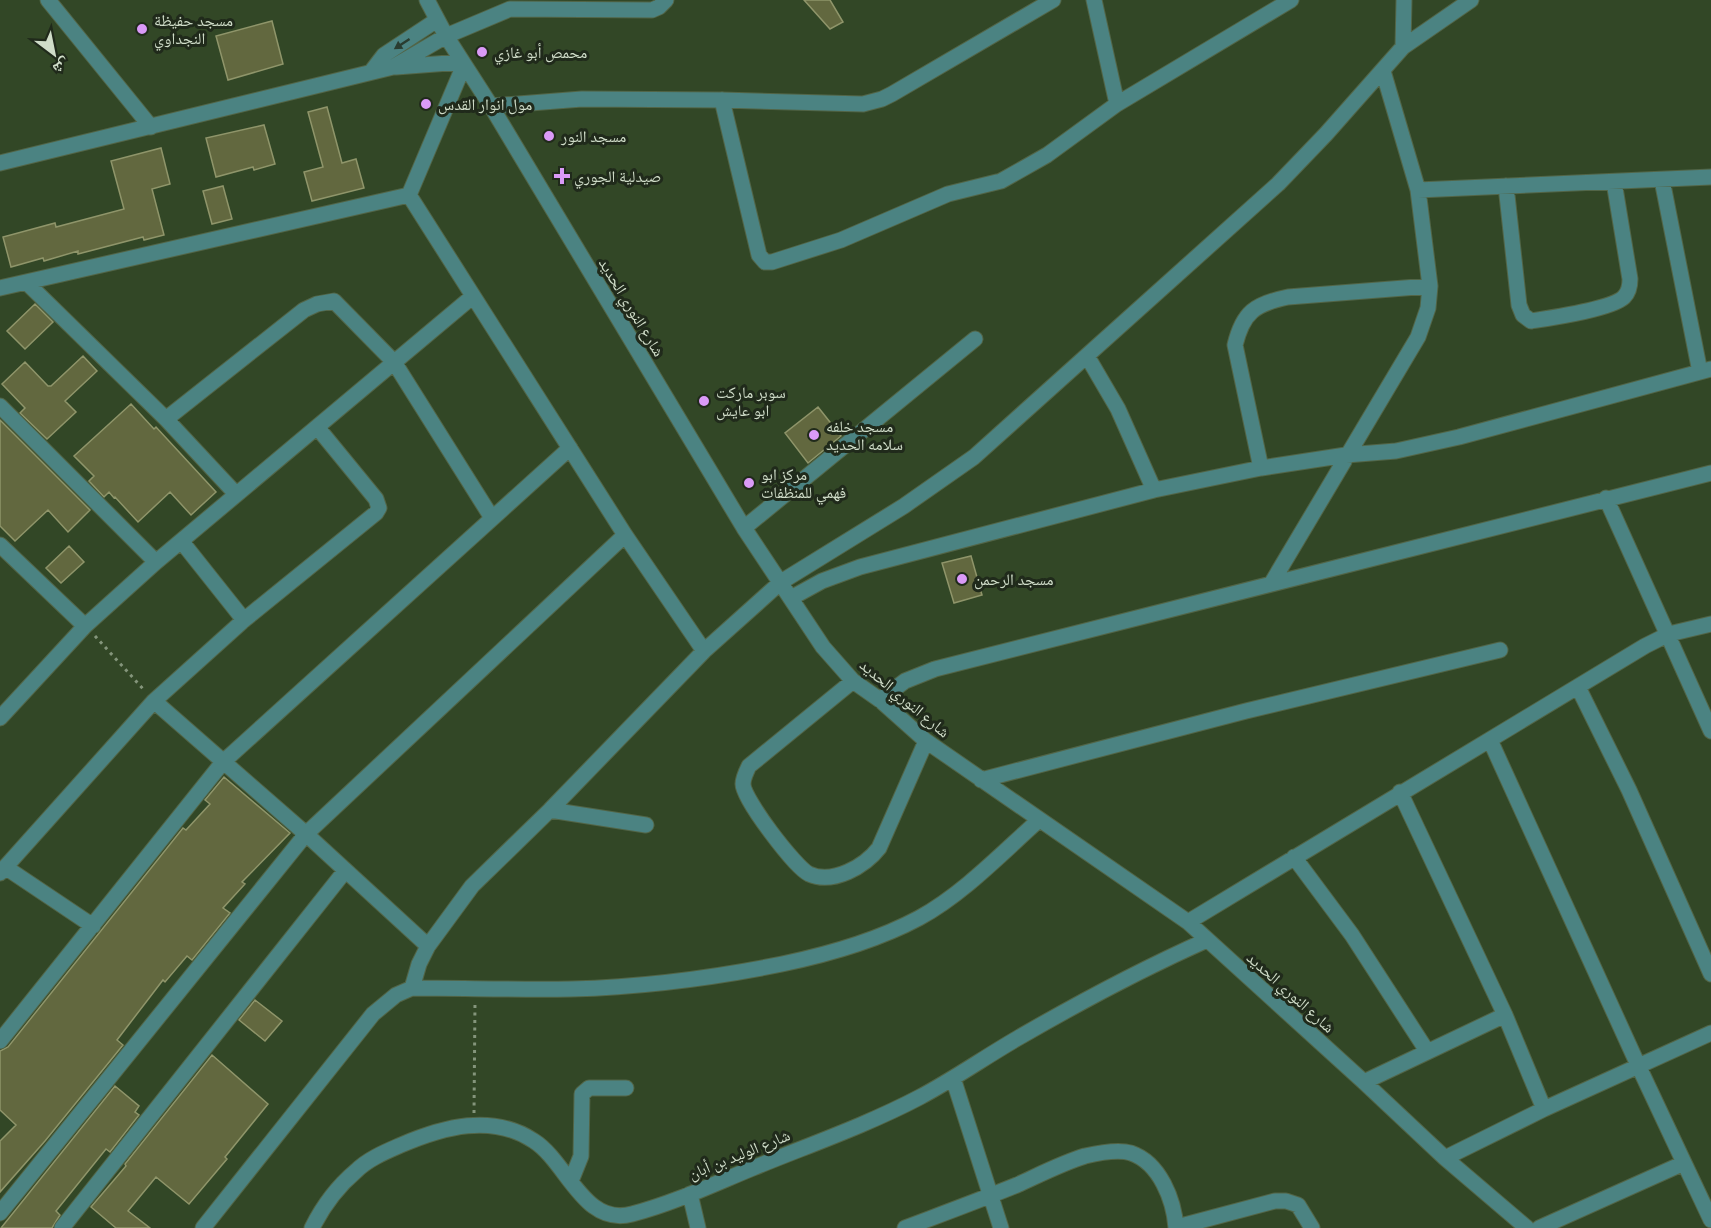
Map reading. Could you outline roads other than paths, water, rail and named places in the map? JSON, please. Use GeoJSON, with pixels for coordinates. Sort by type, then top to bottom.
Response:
{"type":"FeatureCollection","features":[{"type":"Feature","properties":{"kind":"street"},"geometry":{"type":"LineString","coordinates":[[48,0],[151,127]]}},
{"type":"Feature","properties":{"kind":"street","name":"شارع النوري الحديد"},"geometry":{"type":"LineString","coordinates":[[427,0],[446,36],[491,106],[744,528],[823,647],[853,681],[880,700],[926,741],[1188,922],[1445,1158],[1527,1228]]}},
{"type":"Feature","properties":{"kind":"street"},"geometry":{"type":"LineString","coordinates":[[393,67],[446,36],[510,9],[652,10],[666,0]]}},
{"type":"Feature","properties":{"kind":"street"},"geometry":{"type":"LineString","coordinates":[[491,106],[582,99],[862,104],[892,94],[1053,0]]}},
{"type":"Feature","properties":{"kind":"street"},"geometry":{"type":"LineString","coordinates":[[1094,0],[1117,104]]}},
{"type":"Feature","properties":{"kind":"street"},"geometry":{"type":"LineString","coordinates":[[722,100],[759,255],[765,262],[772,262],[841,240],[948,194],[1000,181],[1047,155],[1117,104],[1291,0]]}},
{"type":"Feature","properties":{"kind":"street"},"geometry":{"type":"LineString","coordinates":[[1403,47],[1404,0]]}},
{"type":"Feature","properties":{"kind":"street"},"geometry":{"type":"LineString","coordinates":[[412,988],[419,964],[428,946],[472,886],[550,810],[704,651],[781,582],[904,506],[974,457],[1278,184],[1403,47],[1471,0]]}},
{"type":"Feature","properties":{"kind":"street"},"geometry":{"type":"LineString","coordinates":[[371,72],[384,55],[437,20]]}},
{"type":"Feature","properties":{"kind":"street"},"geometry":{"type":"LineString","coordinates":[[0,163],[337,83],[393,67],[463,64],[409,195]]}},
{"type":"Feature","properties":{"kind":"street"},"geometry":{"type":"LineString","coordinates":[[1271,584],[1418,337],[1428,308],[1430,286],[1418,190],[1383,71]]}},
{"type":"Feature","properties":{"kind":"street"},"geometry":{"type":"LineString","coordinates":[[1418,190],[1711,177]]}},
{"type":"Feature","properties":{"kind":"street"},"geometry":{"type":"LineString","coordinates":[[791,598],[822,581],[860,567],[1154,490],[1261,468],[1346,455],[1396,451],[1459,437],[1706,370],[1662,180]]}},
{"type":"Feature","properties":{"kind":"street"},"geometry":{"type":"LineString","coordinates":[[1506,186],[1519,305],[1523,315],[1531,321],[1612,304],[1624,297],[1630,287],[1614,182]]}},
{"type":"Feature","properties":{"kind":"street"},"geometry":{"type":"LineString","coordinates":[[0,288],[409,195]]}},
{"type":"Feature","properties":{"kind":"street"},"geometry":{"type":"LineString","coordinates":[[409,195],[625,535],[704,651]]}},
{"type":"Feature","properties":{"kind":"street"},"geometry":{"type":"LineString","coordinates":[[27,283],[166,419],[236,494]]}},
{"type":"Feature","properties":{"kind":"street"},"geometry":{"type":"LineString","coordinates":[[1261,468],[1235,345],[1240,326],[1247,315],[1270,301],[1288,297],[1430,286]]}},
{"type":"Feature","properties":{"kind":"street"},"geometry":{"type":"LineString","coordinates":[[0,718],[85,626],[156,562],[472,297]]}},
{"type":"Feature","properties":{"kind":"street"},"geometry":{"type":"LineString","coordinates":[[166,419],[304,310],[324,302],[334,301],[394,362],[492,518]]}},
{"type":"Feature","properties":{"kind":"street"},"geometry":{"type":"LineString","coordinates":[[744,528],[975,339]]}},
{"type":"Feature","properties":{"kind":"street"},"geometry":{"type":"LineString","coordinates":[[1087,356],[1118,410],[1154,490]]}},
{"type":"Feature","properties":{"kind":"street"},"geometry":{"type":"LineString","coordinates":[[0,406],[156,562]]}},
{"type":"Feature","properties":{"kind":"street"},"geometry":{"type":"LineString","coordinates":[[93,926],[2,870],[154,701],[244,620],[371,518],[379,508],[376,499],[317,427]]}},
{"type":"Feature","properties":{"kind":"street"},"geometry":{"type":"LineString","coordinates":[[0,1041],[223,762],[570,448]]}},
{"type":"Feature","properties":{"kind":"street"},"geometry":{"type":"LineString","coordinates":[[880,700],[905,681],[935,669],[1711,473]]}},
{"type":"Feature","properties":{"kind":"street"},"geometry":{"type":"LineString","coordinates":[[1606,498],[1711,729]]}},
{"type":"Feature","properties":{"kind":"street"},"geometry":{"type":"LineString","coordinates":[[0,1213],[306,834],[625,535]]}},
{"type":"Feature","properties":{"kind":"street"},"geometry":{"type":"LineString","coordinates":[[182,542],[244,620]]}},
{"type":"Feature","properties":{"kind":"street"},"geometry":{"type":"LineString","coordinates":[[3,554],[85,626]]}},
{"type":"Feature","properties":{"kind":"street"},"geometry":{"type":"LineString","coordinates":[[1188,922],[1644,646],[1669,634],[1711,624]]}},
{"type":"Feature","properties":{"kind":"street"},"geometry":{"type":"LineString","coordinates":[[981,780],[1246,711],[1500,650]]}},
{"type":"Feature","properties":{"kind":"street"},"geometry":{"type":"LineString","coordinates":[[853,681],[749,766],[745,774],[743,785],[750,802],[779,843],[808,874],[820,877],[837,876],[860,866],[873,856],[879,848],[926,741]]}},
{"type":"Feature","properties":{"kind":"street"},"geometry":{"type":"LineString","coordinates":[[1578,687],[1629,790],[1711,974]]}},
{"type":"Feature","properties":{"kind":"street"},"geometry":{"type":"LineString","coordinates":[[154,701],[306,834],[428,946]]}},
{"type":"Feature","properties":{"kind":"street"},"geometry":{"type":"LineString","coordinates":[[1490,740],[1711,1220]]}},
{"type":"Feature","properties":{"kind":"street"},"geometry":{"type":"LineString","coordinates":[[1400,792],[1505,1015],[1544,1109]]}},
{"type":"Feature","properties":{"kind":"street"},"geometry":{"type":"LineString","coordinates":[[550,810],[646,825]]}},
{"type":"Feature","properties":{"kind":"street"},"geometry":{"type":"LineString","coordinates":[[203,1228],[373,1014],[396,995],[412,988],[570,989],[635,986],[742,972],[844,949],[921,917],[952,896],[1039,820]]}},
{"type":"Feature","properties":{"kind":"street"},"geometry":{"type":"LineString","coordinates":[[1294,857],[1352,935],[1427,1051]]}},
{"type":"Feature","properties":{"kind":"street"},"geometry":{"type":"LineString","coordinates":[[62,1228],[345,871]]}},
{"type":"Feature","properties":{"kind":"street","name":"شارع الوليد بن أبان"},"geometry":{"type":"LineString","coordinates":[[312,1228],[320,1211],[337,1189],[357,1169],[373,1158],[442,1129],[474,1124],[498,1126],[536,1142],[553,1158],[591,1205],[611,1215],[632,1214],[690,1194],[888,1113],[953,1078],[1094,994],[1207,940]]}},
{"type":"Feature","properties":{"kind":"street"},"geometry":{"type":"LineString","coordinates":[[1364,1082],[1505,1015]]}},
{"type":"Feature","properties":{"kind":"street"},"geometry":{"type":"LineString","coordinates":[[1445,1158],[1544,1109],[1711,1033]]}},
{"type":"Feature","properties":{"kind":"street"},"geometry":{"type":"LineString","coordinates":[[953,1078],[1001,1228]]}},
{"type":"Feature","properties":{"kind":"street"},"geometry":{"type":"LineString","coordinates":[[571,1181],[581,1156],[582,1094],[588,1088],[626,1088]]}},
{"type":"Feature","properties":{"kind":"street"},"geometry":{"type":"LineString","coordinates":[[905,1228],[991,1196],[1085,1156],[1112,1152],[1129,1152],[1148,1164],[1167,1189],[1176,1227],[1275,1201],[1286,1201],[1298,1205],[1312,1228]]}},
{"type":"Feature","properties":{"kind":"street"},"geometry":{"type":"LineString","coordinates":[[1539,1228],[1684,1163]]}},
{"type":"Feature","properties":{"kind":"street"},"geometry":{"type":"LineString","coordinates":[[690,1194],[698,1228]]}},
{"type":"Feature","properties":{"kind":"place","name":"مسجد حفيظة النجداوي"},"geometry":{"type":"Point","coordinates":[142,29]}},
{"type":"Feature","properties":{"kind":"place","name":"محمص أبو غازي"},"geometry":{"type":"Point","coordinates":[482,52]}},
{"type":"Feature","properties":{"kind":"place","name":"مول انوار القدس"},"geometry":{"type":"Point","coordinates":[426,104]}},
{"type":"Feature","properties":{"kind":"place","name":"مسجد النور"},"geometry":{"type":"Point","coordinates":[549,136]}},
{"type":"Feature","properties":{"kind":"place","name":"صيدلية الجوري"},"geometry":{"type":"Point","coordinates":[562,176]}},
{"type":"Feature","properties":{"kind":"place","name":"سوبر ماركت ابو عايش"},"geometry":{"type":"Point","coordinates":[704,401]}},
{"type":"Feature","properties":{"kind":"place","name":"مسجد خلفه سلامه الحديد"},"geometry":{"type":"Point","coordinates":[814,435]}},
{"type":"Feature","properties":{"kind":"place","name":"مركز ابو فهمي للمنظفات"},"geometry":{"type":"Point","coordinates":[749,483]}},
{"type":"Feature","properties":{"kind":"place","name":"مسجد الرحمن"},"geometry":{"type":"Point","coordinates":[962,579]}}]}
